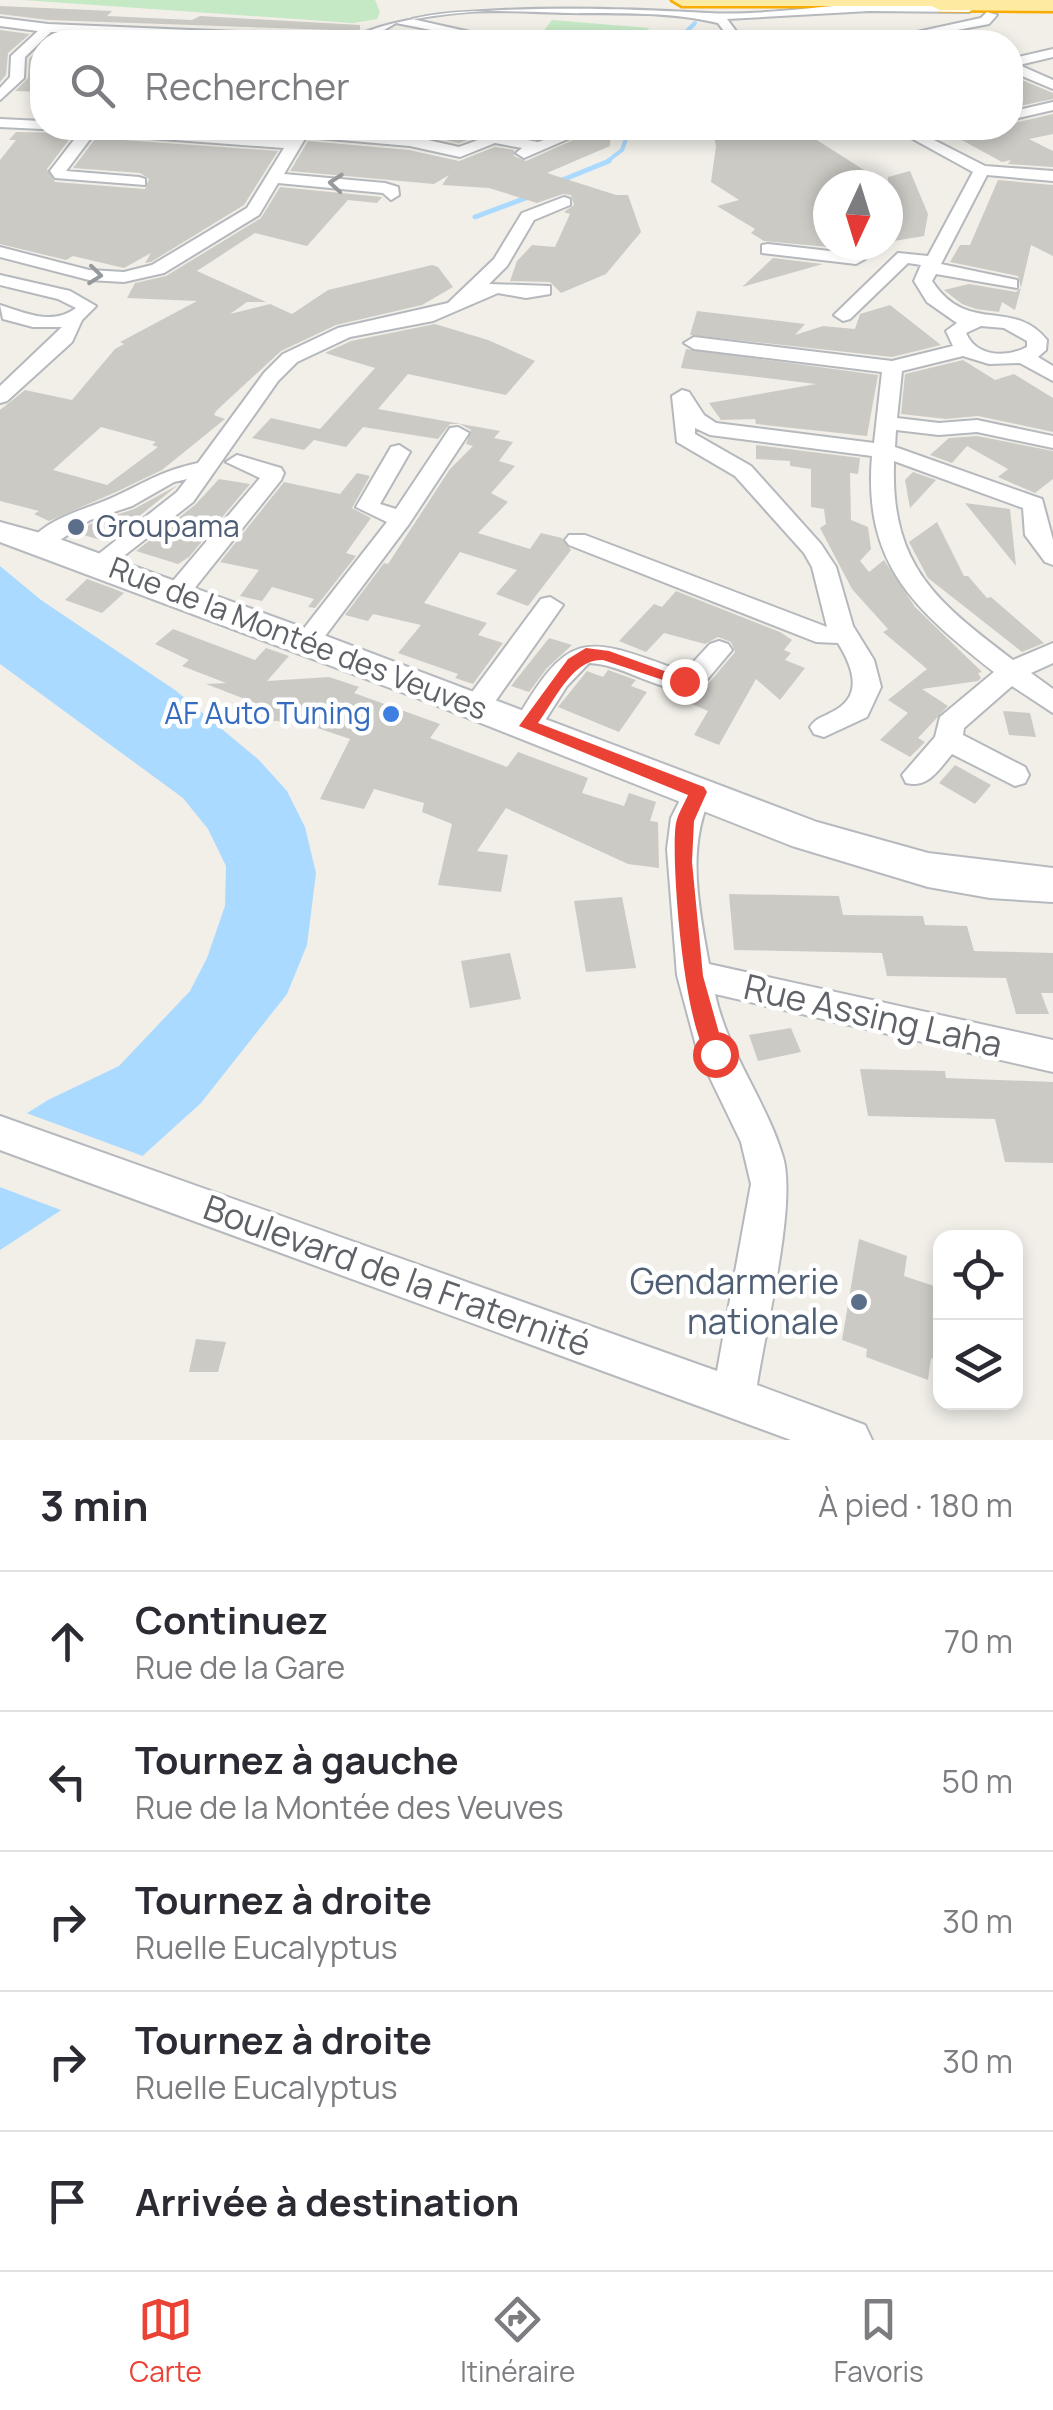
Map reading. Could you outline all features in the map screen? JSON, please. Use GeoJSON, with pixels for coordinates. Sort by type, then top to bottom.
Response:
{"type":"FeatureCollection","features":[{"type":"Feature","properties":{"kind":"highway"},"geometry":{"type":"LineString","coordinates":[[682,0],[969,0]]}},
{"type":"Feature","properties":{"kind":"highway"},"geometry":{"type":"LineString","coordinates":[[813,1],[1053,7]]}},
{"type":"Feature","properties":{"kind":"main road","name":"Rue de la Montée des Veuves"},"geometry":{"type":"LineString","coordinates":[[0,532],[40,543],[308,642],[832,844],[971,877],[1053,885]]}},
{"type":"Feature","properties":{"kind":"street"},"geometry":{"type":"LineString","coordinates":[[372,30],[391,14],[453,6],[673,11],[761,20],[770,23],[769,29]]}},
{"type":"Feature","properties":{"kind":"street"},"geometry":{"type":"LineString","coordinates":[[716,18],[869,8],[1053,7]]}},
{"type":"Feature","properties":{"kind":"street"},"geometry":{"type":"LineString","coordinates":[[391,14],[458,30]]}},
{"type":"Feature","properties":{"kind":"street"},"geometry":{"type":"LineString","coordinates":[[942,30],[984,22],[991,14]]}},
{"type":"Feature","properties":{"kind":"street"},"geometry":{"type":"LineString","coordinates":[[716,18],[728,30]]}},
{"type":"Feature","properties":{"kind":"street"},"geometry":{"type":"LineString","coordinates":[[0,22],[92,30]]}},
{"type":"Feature","properties":{"kind":"street"},"geometry":{"type":"LineString","coordinates":[[16,60],[30,46]]}},
{"type":"Feature","properties":{"kind":"street"},"geometry":{"type":"LineString","coordinates":[[1023,61],[1053,54]]}},
{"type":"Feature","properties":{"kind":"street"},"geometry":{"type":"LineString","coordinates":[[16,60],[30,60]]}},
{"type":"Feature","properties":{"kind":"street"},"geometry":{"type":"LineString","coordinates":[[0,96],[23,78],[16,60]]}},
{"type":"Feature","properties":{"kind":"street"},"geometry":{"type":"LineString","coordinates":[[1023,70],[1053,84]]}},
{"type":"Feature","properties":{"kind":"street"},"geometry":{"type":"LineString","coordinates":[[1023,113],[1053,106]]}},
{"type":"Feature","properties":{"kind":"street"},"geometry":{"type":"LineString","coordinates":[[0,123],[30,124]]}},
{"type":"Feature","properties":{"kind":"street"},"geometry":{"type":"LineString","coordinates":[[82,140],[58,172],[61,175],[140,182]]}},
{"type":"Feature","properties":{"kind":"street"},"geometry":{"type":"LineString","coordinates":[[0,252],[108,277],[158,270],[237,222],[263,199],[296,140]]}},
{"type":"Feature","properties":{"kind":"street"},"geometry":{"type":"LineString","coordinates":[[399,140],[460,152],[489,140]]}},
{"type":"Feature","properties":{"kind":"street"},"geometry":{"type":"LineString","coordinates":[[500,140],[531,150],[557,140]]}},
{"type":"Feature","properties":{"kind":"street"},"geometry":{"type":"LineString","coordinates":[[926,140],[982,170],[1053,172]]}},
{"type":"Feature","properties":{"kind":"street"},"geometry":{"type":"LineString","coordinates":[[968,322],[929,292],[924,281],[982,170]]}},
{"type":"Feature","properties":{"kind":"street"},"geometry":{"type":"LineString","coordinates":[[274,178],[385,188],[392,190],[391,194]]}},
{"type":"Feature","properties":{"kind":"street"},"geometry":{"type":"LineString","coordinates":[[468,296],[501,262],[528,217],[564,202]]}},
{"type":"Feature","properties":{"kind":"street"},"geometry":{"type":"LineString","coordinates":[[768,249],[813,252]]}},
{"type":"Feature","properties":{"kind":"street"},"geometry":{"type":"LineString","coordinates":[[843,315],[904,258],[1011,284]]}},
{"type":"Feature","properties":{"kind":"street"},"geometry":{"type":"LineString","coordinates":[[828,280],[863,260]]}},
{"type":"Feature","properties":{"kind":"street"},"geometry":{"type":"LineString","coordinates":[[0,280],[85,303],[86,310],[72,318],[25,321],[0,312]]}},
{"type":"Feature","properties":{"kind":"street"},"geometry":{"type":"LineString","coordinates":[[98,564],[185,498],[271,376],[290,358],[345,332],[436,314],[468,296],[497,287],[526,293],[544,290]]}},
{"type":"Feature","properties":{"kind":"street"},"geometry":{"type":"LineString","coordinates":[[0,397],[65,338],[74,323],[72,318]]}},
{"type":"Feature","properties":{"kind":"street"},"geometry":{"type":"LineString","coordinates":[[1053,321],[1036,345],[1002,360],[966,350],[958,343],[956,331],[968,322],[991,320],[1036,345],[1053,376]]}},
{"type":"Feature","properties":{"kind":"street"},"geometry":{"type":"LineString","coordinates":[[694,344],[892,367],[966,350]]}},
{"type":"Feature","properties":{"kind":"street"},"geometry":{"type":"LineString","coordinates":[[892,367],[884,520],[895,556],[919,591],[1053,703]]}},
{"type":"Feature","properties":{"kind":"street"},"geometry":{"type":"LineString","coordinates":[[824,728],[851,719],[862,706],[868,685],[859,653],[842,630],[819,558],[743,471],[685,437],[682,396],[696,419],[710,429],[886,452],[1044,497],[1037,535],[1053,556]]}},
{"type":"Feature","properties":{"kind":"street"},"geometry":{"type":"LineString","coordinates":[[888,423],[939,429],[978,426],[1053,442]]}},
{"type":"Feature","properties":{"kind":"street"},"geometry":{"type":"LineString","coordinates":[[308,642],[401,519],[458,433]]}},
{"type":"Feature","properties":{"kind":"street"},"geometry":{"type":"LineString","coordinates":[[399,452],[367,507],[401,519]]}},
{"type":"Feature","properties":{"kind":"street"},"geometry":{"type":"LineString","coordinates":[[176,594],[270,480],[272,473],[267,470],[237,462]]}},
{"type":"Feature","properties":{"kind":"street"},"geometry":{"type":"LineString","coordinates":[[40,543],[82,515],[124,501],[166,477],[205,468]]}},
{"type":"Feature","properties":{"kind":"street"},"geometry":{"type":"LineString","coordinates":[[577,540],[831,638],[838,638],[842,630]]}},
{"type":"Feature","properties":{"kind":"street"},"geometry":{"type":"LineString","coordinates":[[477,706],[550,605]]}},
{"type":"Feature","properties":{"kind":"street"},"geometry":{"type":"LineString","coordinates":[[527,726],[573,663],[586,654],[604,654],[690,681],[718,650]]}},
{"type":"Feature","properties":{"kind":"street"},"geometry":{"type":"LineString","coordinates":[[916,775],[949,740],[950,724],[1012,671],[1053,652]]}},
{"type":"Feature","properties":{"kind":"street"},"geometry":{"type":"LineString","coordinates":[[949,740],[1015,775]]}},
{"type":"Feature","properties":{"kind":"street"},"geometry":{"type":"LineString","coordinates":[[698,792],[688,812],[683,842],[693,976],[715,1054],[764,1148],[768,1182],[768,1215],[734,1396]]}},
{"type":"Feature","properties":{"kind":"street","name":"Rue Assing Laha"},"geometry":{"type":"LineString","coordinates":[[693,976],[1053,1056]]}},
{"type":"Feature","properties":{"kind":"street","name":"Boulevard de la Fraternité"},"geometry":{"type":"LineString","coordinates":[[0,1133],[850,1440]]}},
{"type":"Feature","properties":{"kind":"green space"},"geometry":{"type":"Polygon","coordinates":[[[23,0],[375,0],[380,12],[377,19],[353,23],[23,0]]]}},
{"type":"Feature","properties":{"kind":"green space"},"geometry":{"type":"Polygon","coordinates":[[[552,20],[649,28],[648,30],[544,30],[552,20]]]}},
{"type":"Feature","properties":{"kind":"water"},"geometry":{"type":"Polygon","coordinates":[[[0,566],[41,600],[175,690],[259,760],[287,791],[305,827],[316,873],[307,945],[287,994],[201,1103],[138,1160],[0,1250],[0,1130],[48,1100],[119,1066],[190,991],[207,958],[225,906],[226,866],[208,829],[183,798],[0,664],[0,566]]]}},
{"type":"Feature","properties":{"kind":"pier"},"geometry":{"type":"Polygon","coordinates":[[[21,1111],[148,1158],[66,1212],[0,1187],[0,1124],[21,1111]]]}},
{"type":"Feature","properties":{"kind":"building"},"geometry":{"type":"Polygon","coordinates":[[[0,6],[112,11],[107,16],[192,20],[200,16],[360,25],[360,30],[48,20],[0,14],[0,6]]]}},
{"type":"Feature","properties":{"kind":"building"},"geometry":{"type":"Polygon","coordinates":[[[0,30],[30,34],[8,53],[6,75],[0,82],[0,30]]]}},
{"type":"Feature","properties":{"kind":"building"},"geometry":{"type":"Polygon","coordinates":[[[29,59],[30,92],[15,91],[28,78],[29,59]]]}},
{"type":"Feature","properties":{"kind":"building"},"geometry":{"type":"Polygon","coordinates":[[[1023,80],[1053,93],[1053,99],[1023,105],[1023,80]]]}},
{"type":"Feature","properties":{"kind":"building"},"geometry":{"type":"Polygon","coordinates":[[[1053,114],[1053,134],[1029,139],[1053,151],[1053,167],[1008,164],[1011,160],[1002,162],[962,140],[1023,140],[1023,121],[1053,114]]]}},
{"type":"Feature","properties":{"kind":"building"},"geometry":{"type":"Polygon","coordinates":[[[16,132],[30,132],[30,140],[69,140],[47,169],[55,182],[145,189],[149,179],[140,173],[73,168],[94,140],[278,151],[244,205],[151,262],[145,263],[151,253],[124,268],[73,256],[66,260],[0,244],[0,160],[16,140],[9,140],[16,132]]]}},
{"type":"Feature","properties":{"kind":"building"},"geometry":{"type":"Polygon","coordinates":[[[573,140],[610,140],[610,146],[547,173],[616,195],[628,195],[641,232],[606,274],[561,293],[550,282],[510,281],[517,261],[532,245],[555,247],[570,214],[564,212],[574,205],[571,195],[537,203],[489,188],[442,185],[449,175],[434,184],[290,171],[308,141],[409,150],[459,161],[495,147],[514,150],[514,156],[526,161],[573,140]]]}},
{"type":"Feature","properties":{"kind":"building"},"geometry":{"type":"Polygon","coordinates":[[[715,140],[817,140],[864,170],[813,170],[813,246],[764,241],[751,233],[755,229],[717,206],[739,200],[711,182],[715,140]]]}},
{"type":"Feature","properties":{"kind":"building"},"geometry":{"type":"Polygon","coordinates":[[[910,171],[928,214],[924,236],[903,240],[903,173],[910,171]]]}},
{"type":"Feature","properties":{"kind":"building"},"geometry":{"type":"Polygon","coordinates":[[[998,180],[1053,185],[1053,256],[1031,245],[1021,288],[1018,276],[950,262],[960,245],[970,245],[998,180]]]}},
{"type":"Feature","properties":{"kind":"building"},"geometry":{"type":"Polygon","coordinates":[[[280,187],[382,197],[377,203],[348,200],[307,246],[255,233],[197,271],[266,302],[247,302],[230,314],[270,304],[292,314],[328,290],[432,265],[453,287],[422,305],[336,325],[281,351],[216,411],[214,415],[225,419],[162,470],[116,492],[49,521],[34,514],[39,511],[0,501],[0,410],[25,390],[72,400],[115,349],[124,344],[120,342],[197,301],[127,298],[135,283],[166,276],[261,218],[280,187]],[[101,427],[53,470],[107,485],[158,447],[152,445],[156,442],[101,427]]]}},
{"type":"Feature","properties":{"kind":"building"},"geometry":{"type":"Polygon","coordinates":[[[773,258],[823,264],[742,287],[773,258]]]}},
{"type":"Feature","properties":{"kind":"building"},"geometry":{"type":"Polygon","coordinates":[[[969,284],[1016,292],[1021,288],[1015,310],[1002,302],[999,312],[976,309],[944,290],[969,284]]]}},
{"type":"Feature","properties":{"kind":"building"},"geometry":{"type":"Polygon","coordinates":[[[890,305],[941,345],[892,357],[690,335],[697,311],[805,324],[795,335],[823,326],[855,329],[860,314],[890,305]]]}},
{"type":"Feature","properties":{"kind":"building"},"geometry":{"type":"Polygon","coordinates":[[[435,324],[488,340],[535,361],[506,395],[408,374],[378,409],[500,431],[494,438],[513,442],[499,461],[515,466],[491,493],[508,502],[478,533],[530,549],[541,533],[562,538],[571,550],[528,606],[496,594],[517,570],[460,552],[424,603],[487,623],[478,635],[503,643],[473,684],[455,678],[458,674],[398,653],[421,625],[373,614],[368,621],[345,615],[384,563],[388,564],[450,469],[473,446],[466,444],[471,430],[450,424],[438,439],[363,427],[346,447],[314,440],[304,450],[252,438],[271,418],[320,429],[375,368],[325,353],[351,341],[435,324]]]}},
{"type":"Feature","properties":{"kind":"building"},"geometry":{"type":"Polygon","coordinates":[[[686,349],[878,375],[867,436],[756,424],[755,419],[721,420],[709,403],[816,384],[681,368],[686,349]]]}},
{"type":"Feature","properties":{"kind":"building"},"geometry":{"type":"Polygon","coordinates":[[[963,360],[995,380],[1014,374],[1053,398],[1053,432],[978,416],[946,419],[901,414],[905,374],[963,360]]]}},
{"type":"Feature","properties":{"kind":"building"},"geometry":{"type":"Polygon","coordinates":[[[977,436],[1053,451],[1053,479],[1035,493],[998,477],[1008,469],[967,446],[952,463],[930,455],[949,438],[977,436]]]}},
{"type":"Feature","properties":{"kind":"building"},"geometry":{"type":"Polygon","coordinates":[[[756,445],[860,458],[858,474],[850,473],[851,520],[868,527],[871,549],[860,561],[869,572],[884,560],[915,607],[982,672],[978,673],[978,681],[922,689],[948,706],[918,738],[925,742],[910,757],[880,740],[908,713],[888,700],[927,669],[883,632],[888,629],[852,589],[820,528],[826,524],[824,509],[811,507],[811,469],[790,466],[790,461],[756,459],[756,445]]]}},
{"type":"Feature","properties":{"kind":"building"},"geometry":{"type":"Polygon","coordinates":[[[913,472],[936,480],[910,508],[905,480],[913,472]]]}},
{"type":"Feature","properties":{"kind":"building"},"geometry":{"type":"Polygon","coordinates":[[[357,473],[370,476],[352,508],[371,518],[346,553],[356,556],[315,608],[308,607],[314,599],[272,587],[262,601],[240,596],[259,570],[220,562],[284,482],[340,494],[357,473]]]}},
{"type":"Feature","properties":{"kind":"building"},"geometry":{"type":"Polygon","coordinates":[[[219,479],[250,484],[189,557],[178,564],[136,551],[195,505],[219,479]]]}},
{"type":"Feature","properties":{"kind":"building"},"geometry":{"type":"Polygon","coordinates":[[[178,485],[107,542],[77,533],[92,523],[134,509],[178,485]]]}},
{"type":"Feature","properties":{"kind":"building"},"geometry":{"type":"Polygon","coordinates":[[[965,503],[1010,509],[1016,566],[965,503]]]}},
{"type":"Feature","properties":{"kind":"building"},"geometry":{"type":"Polygon","coordinates":[[[937,522],[964,576],[1044,643],[1022,652],[928,578],[909,542],[937,522]]]}},
{"type":"Feature","properties":{"kind":"building"},"geometry":{"type":"Polygon","coordinates":[[[87,579],[124,593],[102,613],[65,600],[87,579]]]}},
{"type":"Feature","properties":{"kind":"building"},"geometry":{"type":"Polygon","coordinates":[[[676,591],[780,632],[792,640],[784,650],[791,653],[785,660],[805,668],[780,700],[756,679],[719,745],[694,735],[708,711],[680,699],[685,693],[703,690],[735,652],[731,642],[718,637],[705,644],[664,633],[646,652],[619,641],[654,604],[662,607],[676,591]]]}},
{"type":"Feature","properties":{"kind":"building"},"geometry":{"type":"Polygon","coordinates":[[[173,629],[255,660],[266,648],[289,656],[267,681],[329,677],[359,687],[354,693],[440,724],[430,738],[507,767],[518,752],[588,778],[582,793],[624,806],[629,793],[656,802],[650,821],[658,822],[659,868],[628,864],[506,808],[477,851],[508,855],[501,892],[438,885],[452,824],[422,812],[424,803],[374,789],[364,809],[320,799],[350,739],[294,720],[292,723],[260,719],[266,707],[206,684],[226,683],[182,666],[189,660],[155,644],[173,629]]]}},
{"type":"Feature","properties":{"kind":"building"},"geometry":{"type":"Polygon","coordinates":[[[549,638],[572,645],[529,692],[511,686],[549,638]]]}},
{"type":"Feature","properties":{"kind":"building"},"geometry":{"type":"Polygon","coordinates":[[[608,670],[636,680],[631,686],[647,692],[619,732],[558,707],[587,671],[603,677],[608,670]]]}},
{"type":"Feature","properties":{"kind":"building"},"geometry":{"type":"Polygon","coordinates":[[[1003,711],[1030,713],[1036,737],[1009,735],[1003,711]]]}},
{"type":"Feature","properties":{"kind":"building"},"geometry":{"type":"Polygon","coordinates":[[[955,765],[991,785],[975,804],[939,783],[955,765]]]}},
{"type":"Feature","properties":{"kind":"building"},"geometry":{"type":"Polygon","coordinates":[[[729,894],[839,896],[843,915],[923,916],[925,925],[967,926],[974,951],[1053,953],[1053,993],[1041,993],[1049,1014],[1016,1014],[1006,978],[887,976],[882,953],[734,950],[729,894]]]}},
{"type":"Feature","properties":{"kind":"building"},"geometry":{"type":"Polygon","coordinates":[[[622,897],[636,968],[586,972],[574,901],[622,897]]]}},
{"type":"Feature","properties":{"kind":"building"},"geometry":{"type":"Polygon","coordinates":[[[510,953],[521,999],[470,1008],[461,961],[510,953]]]}},
{"type":"Feature","properties":{"kind":"building"},"geometry":{"type":"Polygon","coordinates":[[[791,1028],[801,1052],[758,1061],[749,1035],[791,1028]]]}},
{"type":"Feature","properties":{"kind":"building"},"geometry":{"type":"Polygon","coordinates":[[[860,1069],[945,1071],[946,1078],[1053,1082],[1053,1163],[1005,1162],[995,1119],[868,1116],[860,1069]]]}},
{"type":"Feature","properties":{"kind":"building"},"geometry":{"type":"Polygon","coordinates":[[[859,1239],[907,1256],[904,1276],[933,1286],[933,1359],[928,1380],[866,1357],[867,1349],[842,1340],[859,1239]]]}},
{"type":"Feature","properties":{"kind":"building"},"geometry":{"type":"Polygon","coordinates":[[[196,1339],[226,1342],[218,1372],[189,1372],[196,1339]]]}},
{"type":"Feature","properties":{"kind":"waterway"},"geometry":{"type":"LineString","coordinates":[[688,30],[695,23]]}},
{"type":"Feature","properties":{"kind":"waterway"},"geometry":{"type":"LineString","coordinates":[[606,162],[622,150],[626,140]]}},
{"type":"Feature","properties":{"kind":"waterway"},"geometry":{"type":"LineString","coordinates":[[560,181],[606,162]]}},
{"type":"Feature","properties":{"kind":"waterway"},"geometry":{"type":"LineString","coordinates":[[475,217],[534,195]]}},
{"type":"Feature","properties":{"kind":"place","name":"Groupama"},"geometry":{"type":"Point","coordinates":[76,527]}},
{"type":"Feature","properties":{"kind":"place","name":"AF Auto Tuning"},"geometry":{"type":"Point","coordinates":[391,714]}},
{"type":"Feature","properties":{"kind":"place","name":"Gendarmerie nationale"},"geometry":{"type":"Point","coordinates":[859,1302]}},
{"type":"Feature","properties":{"kind":"route"},"geometry":{"type":"LineString","coordinates":[[684,681],[604,654],[586,654],[573,663],[527,726],[698,792],[685,821],[683,862],[693,976],[715,1054]]}}]}
